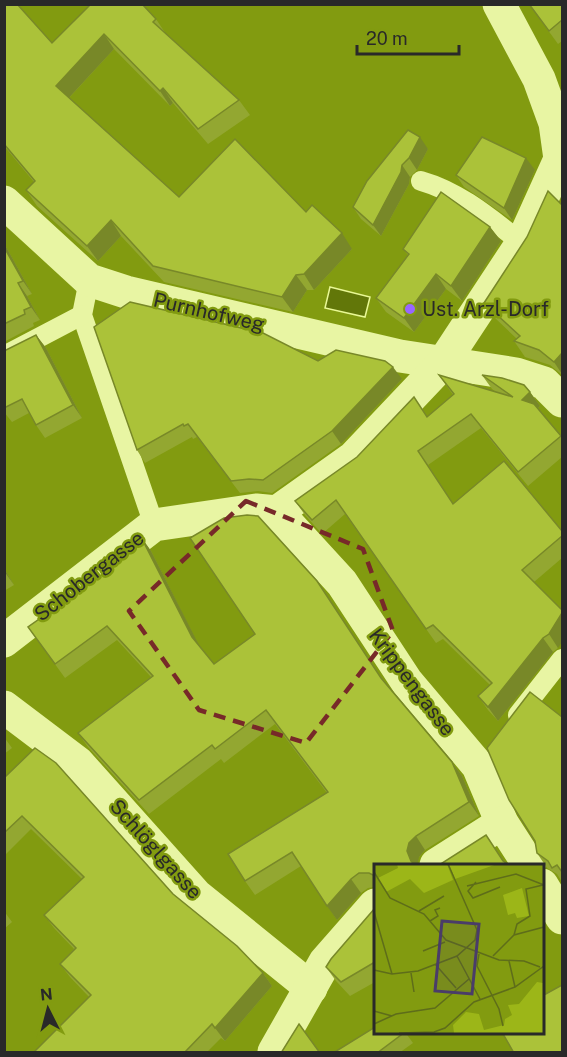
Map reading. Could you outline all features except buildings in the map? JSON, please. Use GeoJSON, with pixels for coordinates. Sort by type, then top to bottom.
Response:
{"type":"FeatureCollection","features":[{"type":"Feature","properties":{"kind":"street"},"geometry":{"type":"LineString","coordinates":[[277,512],[353,458],[442,363],[522,243],[560,159],[555,123],[539,79],[499,4]]}},
{"type":"Feature","properties":{"kind":"street","name":"Purnhofweg"},"geometry":{"type":"LineString","coordinates":[[4,202],[89,280],[126,292],[400,356],[516,374],[544,383],[562,401]]}},
{"type":"Feature","properties":{"kind":"street","name":"Schobergasse"},"geometry":{"type":"LineString","coordinates":[[4,641],[154,525],[256,510],[277,512]]}},
{"type":"Feature","properties":{"kind":"street","name":"Krippengasse"},"geometry":{"type":"LineString","coordinates":[[277,512],[342,583],[407,682],[485,757],[502,823],[528,864]]}},
{"type":"Feature","properties":{"kind":"street","name":"Schlöglgasse"},"geometry":{"type":"LineString","coordinates":[[4,707],[78,763],[196,895],[311,988]]}},
{"type":"Feature","properties":{"kind":"street"},"geometry":{"type":"LineString","coordinates":[[438,864],[502,823]]}},
{"type":"Feature","properties":{"kind":"street"},"geometry":{"type":"LineString","coordinates":[[543,887],[562,918]]}},
{"type":"Feature","properties":{"kind":"street"},"geometry":{"type":"LineString","coordinates":[[274,1053],[326,962],[374,906]]}},
{"type":"Feature","properties":{"kind":"lane"},"geometry":{"type":"LineString","coordinates":[[422,181],[440,186],[470,204],[522,243]]}},
{"type":"Feature","properties":{"kind":"lane"},"geometry":{"type":"LineString","coordinates":[[89,280],[82,315],[154,525]]}},
{"type":"Feature","properties":{"kind":"lane"},"geometry":{"type":"LineString","coordinates":[[4,356],[82,315]]}},
{"type":"Feature","properties":{"kind":"lane"},"geometry":{"type":"LineString","coordinates":[[506,730],[562,659]]}},
{"type":"Feature","properties":{"kind":"highlighted area"},"geometry":{"type":"Polygon","coordinates":[[[246,501],[363,549],[393,631],[306,743],[199,710],[129,611],[246,501]]]}},
{"type":"Feature","properties":{"kind":"shaded area"},"geometry":{"type":"Polygon","coordinates":[[[330,287],[370,297],[365,317],[325,308],[330,287]]]}},
{"type":"Feature","properties":{"kind":"place","name":"Ust. Arzl-Dorf"},"geometry":{"type":"Point","coordinates":[410,309]}}]}
